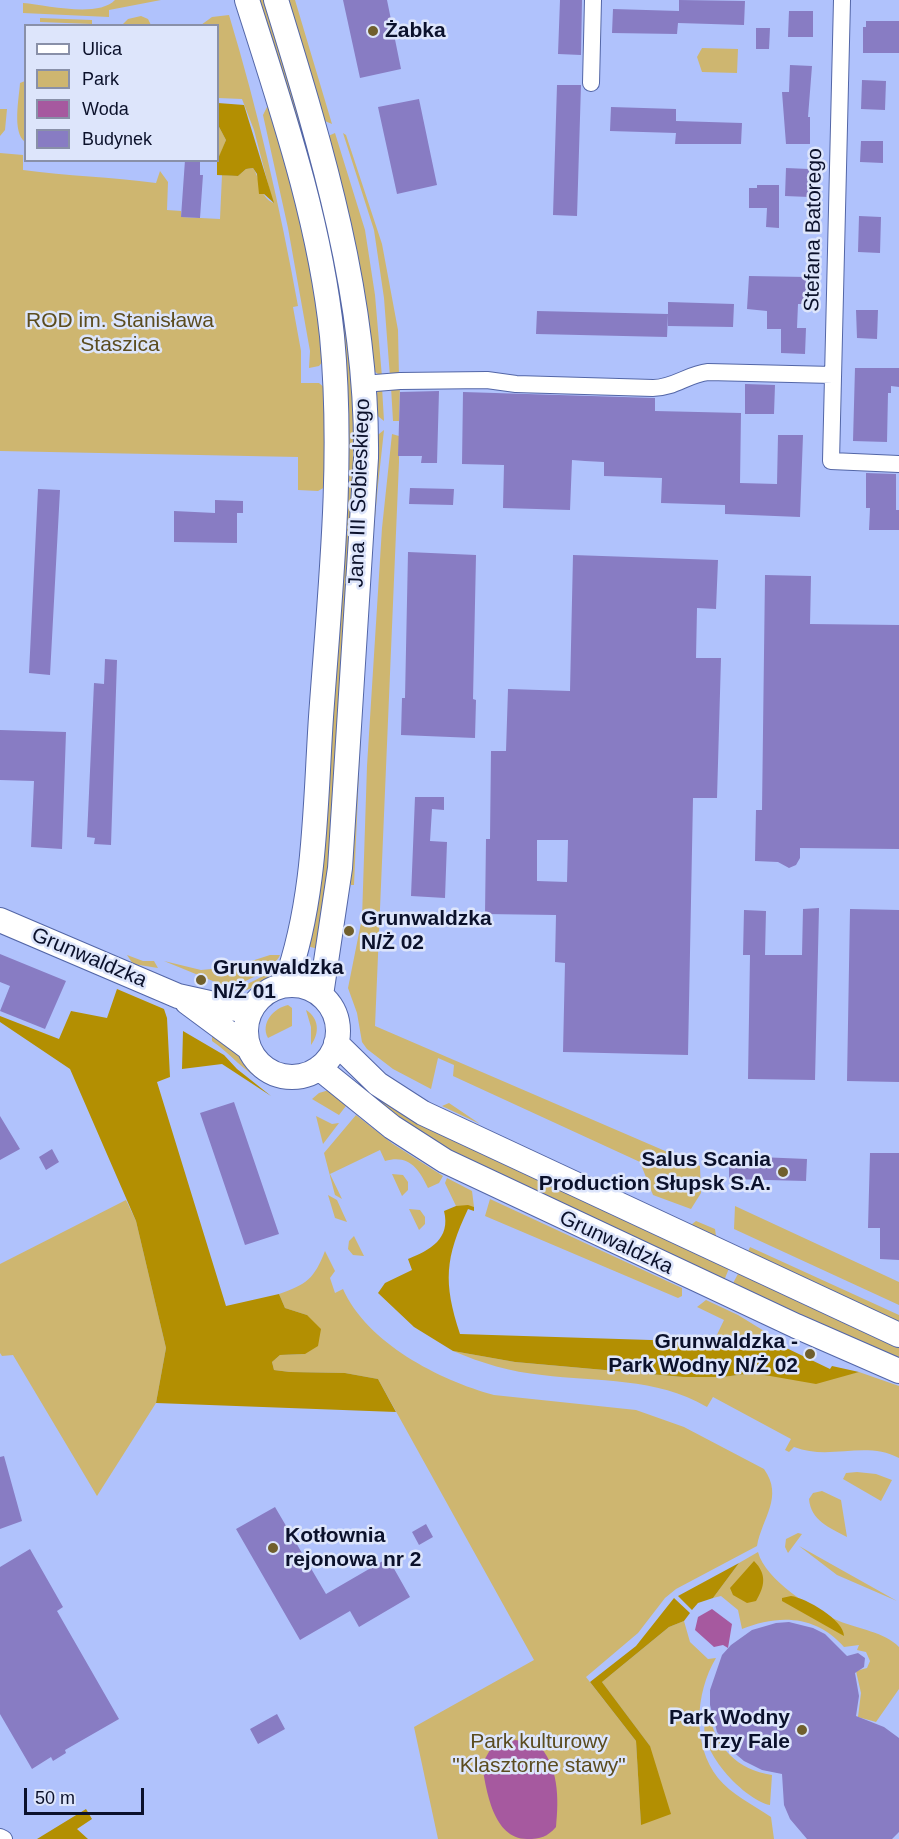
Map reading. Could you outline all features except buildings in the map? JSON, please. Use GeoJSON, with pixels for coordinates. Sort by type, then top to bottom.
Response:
{"type":"FeatureCollection","features":[{"type":"Feature","properties":{"kind":"street","name":"Jana III Sobieskiego"},"geometry":{"type":"LineString","coordinates":[[247,0],[293,144],[312,225],[332,334],[338,426],[312,859],[301,930],[285,986]]}},
{"type":"Feature","properties":{"kind":"street","name":"Jana III Sobieskiego"},"geometry":{"type":"LineString","coordinates":[[276,0],[332,193],[356,319],[363,384],[366,458],[343,825],[338,887],[321,995]]}},
{"type":"Feature","properties":{"kind":"street"},"geometry":{"type":"LineString","coordinates":[[591,83],[592,0]]}},
{"type":"Feature","properties":{"kind":"street","name":"Stefana Batorego"},"geometry":{"type":"LineString","coordinates":[[842,0],[831,461],[899,464]]}},
{"type":"Feature","properties":{"kind":"street"},"geometry":{"type":"LineString","coordinates":[[363,384],[400,381],[487,380],[516,384],[653,388],[670,387],[697,374],[708,372],[833,375]]}},
{"type":"Feature","properties":{"kind":"street","name":"Grunwaldzka"},"geometry":{"type":"LineString","coordinates":[[0,920],[178,996],[250,1012]]}},
{"type":"Feature","properties":{"kind":"street"},"geometry":{"type":"LineString","coordinates":[[298,985],[321,995],[336,1017],[336,1043],[330,1057],[320,1068],[304,1075],[283,1076],[263,1066],[249,1048],[247,1023],[250,1012],[265,995],[285,986],[298,985]]}},
{"type":"Feature","properties":{"kind":"street","name":"Grunwaldzka"},"geometry":{"type":"LineString","coordinates":[[178,996],[249,1048]]}},
{"type":"Feature","properties":{"kind":"street","name":"Grunwaldzka"},"geometry":{"type":"LineString","coordinates":[[336,1043],[378,1084],[423,1113],[899,1335]]}},
{"type":"Feature","properties":{"kind":"street","name":"Grunwaldzka"},"geometry":{"type":"LineString","coordinates":[[320,1068],[392,1127],[446,1161],[734,1298],[899,1371]]}},
{"type":"Feature","properties":{"kind":"street"},"geometry":{"type":"LineString","coordinates":[[0,1837],[4,1839]]}},
{"type":"Feature","properties":{"kind":"green space"},"geometry":{"type":"Polygon","coordinates":[[[115,0],[161,0],[109,10],[109,17],[23,13],[23,3],[84,9],[97,8],[115,0]]]}},
{"type":"Feature","properties":{"kind":"green space"},"geometry":{"type":"Polygon","coordinates":[[[260,0],[266,0],[317,169],[346,303],[357,431],[332,858],[318,949],[307,946],[346,444],[260,0]]]}},
{"type":"Feature","properties":{"kind":"green space"},"geometry":{"type":"Polygon","coordinates":[[[285,0],[295,0],[332,124],[320,119],[285,0]]]}},
{"type":"Feature","properties":{"kind":"green space","name":"ROD im. Stanisława Staszica"},"geometry":{"type":"Polygon","coordinates":[[[229,15],[259,123],[298,306],[293,307],[301,351],[301,383],[319,383],[327,390],[327,486],[318,491],[298,490],[298,457],[0,451],[0,153],[23,155],[23,170],[40,172],[156,183],[160,171],[168,182],[167,210],[181,211],[181,217],[220,219],[222,175],[238,176],[246,169],[253,168],[265,196],[273,203],[254,130],[242,99],[219,98],[219,24],[202,24],[212,17],[229,15]]]}},
{"type":"Feature","properties":{"kind":"green space"},"geometry":{"type":"Polygon","coordinates":[[[141,16],[148,19],[150,24],[123,24],[128,19],[141,16]]]}},
{"type":"Feature","properties":{"kind":"green space"},"geometry":{"type":"Polygon","coordinates":[[[40,18],[92,20],[92,24],[40,22],[40,18]]]}},
{"type":"Feature","properties":{"kind":"green space"},"geometry":{"type":"Polygon","coordinates":[[[702,48],[738,49],[737,73],[702,72],[697,57],[702,48]]]}},
{"type":"Feature","properties":{"kind":"green space"},"geometry":{"type":"Polygon","coordinates":[[[24,82],[24,141],[17,123],[20,83],[24,82]]]}},
{"type":"Feature","properties":{"kind":"green space"},"geometry":{"type":"Polygon","coordinates":[[[269,103],[304,224],[325,359],[319,366],[309,368],[310,351],[288,228],[263,115],[269,103]]]}},
{"type":"Feature","properties":{"kind":"green space"},"geometry":{"type":"Polygon","coordinates":[[[0,109],[7,109],[5,130],[0,136],[0,109]]]}},
{"type":"Feature","properties":{"kind":"green space"},"geometry":{"type":"Polygon","coordinates":[[[219,127],[226,140],[219,158],[219,127]]]}},
{"type":"Feature","properties":{"kind":"green space"},"geometry":{"type":"Polygon","coordinates":[[[335,133],[365,230],[375,295],[382,377],[374,371],[326,137],[335,133]]]}},
{"type":"Feature","properties":{"kind":"green space"},"geometry":{"type":"Polygon","coordinates":[[[343,133],[346,135],[382,244],[398,330],[399,377],[390,377],[384,298],[374,230],[343,133]]]}},
{"type":"Feature","properties":{"kind":"green space"},"geometry":{"type":"Polygon","coordinates":[[[400,385],[399,421],[393,421],[391,387],[400,385]]]}},
{"type":"Feature","properties":{"kind":"green space"},"geometry":{"type":"Polygon","coordinates":[[[382,387],[384,421],[374,413],[375,395],[382,387]]]}},
{"type":"Feature","properties":{"kind":"green space"},"geometry":{"type":"Polygon","coordinates":[[[384,430],[368,600],[354,885],[351,885],[350,866],[374,438],[384,430]]]}},
{"type":"Feature","properties":{"kind":"green space"},"geometry":{"type":"Polygon","coordinates":[[[392,434],[399,436],[399,462],[375,1026],[700,1166],[701,1193],[691,1209],[653,1195],[640,1162],[453,1076],[454,1065],[438,1058],[431,1089],[393,1069],[367,1049],[362,1042],[357,1013],[348,988],[362,918],[367,766],[382,528],[392,434]]]}},
{"type":"Feature","properties":{"kind":"green space"},"geometry":{"type":"Polygon","coordinates":[[[127,955],[143,961],[154,961],[158,968],[133,964],[127,955]]]}},
{"type":"Feature","properties":{"kind":"green space"},"geometry":{"type":"Polygon","coordinates":[[[270,955],[280,955],[264,971],[231,986],[225,986],[164,961],[201,970],[233,967],[270,955]]]}},
{"type":"Feature","properties":{"kind":"green space"},"geometry":{"type":"Polygon","coordinates":[[[281,963],[283,966],[258,985],[228,994],[271,972],[281,963]]]}},
{"type":"Feature","properties":{"kind":"green space"},"geometry":{"type":"Polygon","coordinates":[[[288,1005],[292,1008],[292,1026],[268,1038],[266,1027],[270,1017],[278,1009],[288,1005]]]}},
{"type":"Feature","properties":{"kind":"green space"},"geometry":{"type":"Polygon","coordinates":[[[306,1010],[314,1017],[317,1026],[316,1036],[311,1045],[311,1027],[306,1010]]]}},
{"type":"Feature","properties":{"kind":"green space"},"geometry":{"type":"Polygon","coordinates":[[[212,1034],[236,1050],[249,1070],[265,1082],[251,1073],[212,1041],[212,1034]]]}},
{"type":"Feature","properties":{"kind":"green space"},"geometry":{"type":"Polygon","coordinates":[[[329,1090],[349,1102],[339,1115],[312,1099],[319,1093],[329,1090]]]}},
{"type":"Feature","properties":{"kind":"green space"},"geometry":{"type":"Polygon","coordinates":[[[377,1094],[730,1266],[723,1283],[451,1155],[373,1099],[377,1094]]]}},
{"type":"Feature","properties":{"kind":"green space"},"geometry":{"type":"Polygon","coordinates":[[[449,1103],[480,1124],[442,1106],[449,1103]]]}},
{"type":"Feature","properties":{"kind":"green space"},"geometry":{"type":"Polygon","coordinates":[[[356,1115],[393,1144],[443,1176],[439,1183],[428,1188],[417,1169],[407,1161],[393,1159],[385,1161],[380,1150],[330,1174],[342,1199],[335,1195],[324,1153],[356,1115]]]}},
{"type":"Feature","properties":{"kind":"green space"},"geometry":{"type":"Polygon","coordinates":[[[316,1116],[332,1124],[339,1123],[323,1144],[316,1116]]]}},
{"type":"Feature","properties":{"kind":"green space"},"geometry":{"type":"Polygon","coordinates":[[[392,1174],[403,1175],[408,1182],[408,1190],[402,1196],[392,1174]]]}},
{"type":"Feature","properties":{"kind":"green space"},"geometry":{"type":"Polygon","coordinates":[[[447,1178],[472,1191],[474,1207],[456,1206],[445,1183],[447,1178]]]}},
{"type":"Feature","properties":{"kind":"green space"},"geometry":{"type":"Polygon","coordinates":[[[328,1195],[337,1200],[347,1222],[335,1218],[328,1195]]]}},
{"type":"Feature","properties":{"kind":"green space"},"geometry":{"type":"Polygon","coordinates":[[[490,1199],[682,1288],[682,1296],[678,1298],[485,1216],[490,1199]]]}},
{"type":"Feature","properties":{"kind":"green space"},"geometry":{"type":"Polygon","coordinates":[[[126,1200],[136,1221],[166,1348],[156,1403],[97,1496],[13,1355],[2,1356],[0,1353],[0,1264],[126,1200]]]}},
{"type":"Feature","properties":{"kind":"green space"},"geometry":{"type":"Polygon","coordinates":[[[735,1206],[899,1282],[899,1305],[734,1229],[735,1206]]]}},
{"type":"Feature","properties":{"kind":"green space"},"geometry":{"type":"Polygon","coordinates":[[[409,1209],[420,1210],[425,1217],[425,1224],[419,1230],[409,1209]]]}},
{"type":"Feature","properties":{"kind":"green space"},"geometry":{"type":"Polygon","coordinates":[[[696,1221],[715,1229],[716,1236],[714,1238],[691,1225],[696,1221]]]}},
{"type":"Feature","properties":{"kind":"green space"},"geometry":{"type":"Polygon","coordinates":[[[354,1236],[364,1256],[353,1255],[348,1249],[349,1241],[354,1236]]]}},
{"type":"Feature","properties":{"kind":"green space"},"geometry":{"type":"Polygon","coordinates":[[[750,1247],[899,1315],[899,1325],[747,1254],[750,1247]]]}},
{"type":"Feature","properties":{"kind":"green space","name":"Park kulturowy \"Klasztorne stawy\""},"geometry":{"type":"Polygon","coordinates":[[[325,1251],[335,1271],[330,1278],[335,1293],[343,1289],[354,1308],[369,1326],[407,1357],[428,1369],[451,1380],[494,1395],[636,1410],[684,1427],[764,1469],[770,1479],[772,1498],[757,1546],[676,1589],[665,1598],[638,1633],[586,1677],[636,1741],[641,1824],[650,1746],[602,1682],[669,1627],[684,1621],[690,1642],[708,1659],[716,1658],[704,1687],[699,1719],[700,1735],[710,1765],[729,1789],[771,1817],[774,1839],[438,1839],[414,1727],[534,1660],[378,1379],[345,1373],[274,1370],[272,1362],[280,1355],[305,1354],[307,1315],[285,1308],[279,1294],[308,1279],[317,1268],[325,1251]]]}},
{"type":"Feature","properties":{"kind":"green space"},"geometry":{"type":"Polygon","coordinates":[[[740,1270],[899,1345],[899,1361],[731,1287],[740,1270]]]}},
{"type":"Feature","properties":{"kind":"green space"},"geometry":{"type":"Polygon","coordinates":[[[706,1300],[738,1315],[787,1345],[785,1348],[778,1344],[713,1343],[724,1320],[697,1307],[706,1300]]]}},
{"type":"Feature","properties":{"kind":"green space"},"geometry":{"type":"Polygon","coordinates":[[[453,1351],[515,1362],[682,1377],[723,1377],[753,1373],[840,1376],[859,1372],[899,1386],[899,1458],[886,1453],[860,1450],[821,1452],[794,1447],[789,1452],[785,1450],[791,1439],[713,1397],[707,1407],[668,1390],[626,1382],[530,1374],[485,1363],[453,1351]]]}},
{"type":"Feature","properties":{"kind":"green space"},"geometry":{"type":"Polygon","coordinates":[[[846,1473],[876,1474],[892,1480],[881,1501],[843,1479],[846,1473]]]}},
{"type":"Feature","properties":{"kind":"green space"},"geometry":{"type":"Polygon","coordinates":[[[822,1491],[841,1500],[847,1537],[822,1522],[813,1513],[809,1499],[813,1493],[822,1491]]]}},
{"type":"Feature","properties":{"kind":"green space"},"geometry":{"type":"Polygon","coordinates":[[[798,1533],[802,1534],[788,1553],[785,1547],[786,1539],[798,1533]]]}},
{"type":"Feature","properties":{"kind":"green space"},"geometry":{"type":"Polygon","coordinates":[[[799,1546],[897,1601],[837,1575],[799,1546]]]}},
{"type":"Feature","properties":{"kind":"green space"},"geometry":{"type":"Polygon","coordinates":[[[758,1552],[762,1563],[770,1573],[804,1602],[839,1621],[886,1638],[899,1647],[899,1689],[876,1722],[858,1717],[861,1693],[856,1671],[867,1668],[870,1661],[866,1652],[857,1650],[859,1645],[844,1647],[822,1629],[796,1620],[769,1621],[742,1629],[738,1610],[721,1596],[713,1598],[739,1563],[758,1552]]]}},
{"type":"Feature","properties":{"kind":"green space"},"geometry":{"type":"Polygon","coordinates":[[[709,1714],[717,1737],[730,1755],[748,1768],[772,1775],[770,1805],[746,1792],[722,1768],[706,1739],[704,1725],[709,1714]]]}},
{"type":"Feature","properties":{"kind":"shaded area"},"geometry":{"type":"Polygon","coordinates":[[[219,103],[244,105],[274,203],[264,194],[259,194],[257,174],[253,168],[246,169],[238,176],[217,175],[217,162],[219,162],[226,140],[219,127],[219,103]]]}},
{"type":"Feature","properties":{"kind":"shaded area"},"geometry":{"type":"Polygon","coordinates":[[[117,989],[164,1009],[167,1018],[170,1077],[157,1082],[226,1306],[279,1294],[285,1308],[307,1315],[321,1329],[318,1346],[305,1354],[280,1355],[272,1362],[274,1370],[345,1373],[378,1379],[396,1412],[156,1403],[166,1348],[136,1221],[70,1069],[0,1022],[0,1016],[59,1039],[71,1011],[107,1018],[117,989]]]}},
{"type":"Feature","properties":{"kind":"shaded area"},"geometry":{"type":"Polygon","coordinates":[[[183,1031],[224,1055],[237,1069],[271,1096],[222,1064],[182,1069],[183,1031]]]}},
{"type":"Feature","properties":{"kind":"shaded area"},"geometry":{"type":"Polygon","coordinates":[[[456,1206],[474,1207],[474,1211],[468,1209],[460,1226],[449,1270],[451,1299],[460,1334],[778,1344],[830,1369],[832,1366],[859,1372],[816,1384],[753,1373],[723,1377],[683,1377],[515,1362],[453,1351],[414,1327],[378,1293],[385,1283],[412,1270],[408,1259],[424,1252],[437,1242],[444,1229],[444,1211],[456,1206]]]}},
{"type":"Feature","properties":{"kind":"shaded area"},"geometry":{"type":"Polygon","coordinates":[[[754,1561],[763,1575],[763,1585],[756,1601],[747,1603],[733,1595],[730,1588],[754,1561]]]}},
{"type":"Feature","properties":{"kind":"shaded area"},"geometry":{"type":"Polygon","coordinates":[[[739,1563],[713,1598],[698,1603],[692,1610],[678,1596],[739,1563]]]}},
{"type":"Feature","properties":{"kind":"shaded area"},"geometry":{"type":"Polygon","coordinates":[[[791,1596],[806,1601],[831,1617],[838,1623],[844,1636],[782,1601],[782,1598],[791,1596]]]}},
{"type":"Feature","properties":{"kind":"shaded area"},"geometry":{"type":"Polygon","coordinates":[[[674,1598],[690,1613],[684,1621],[669,1627],[602,1682],[650,1746],[671,1814],[641,1825],[636,1741],[590,1682],[636,1646],[674,1598]]]}},
{"type":"Feature","properties":{"kind":"shaded area"},"geometry":{"type":"Polygon","coordinates":[[[86,1809],[92,1819],[77,1829],[88,1839],[37,1839],[86,1809]]]}},
{"type":"Feature","properties":{"kind":"water"},"geometry":{"type":"Polygon","coordinates":[[[712,1609],[732,1624],[728,1648],[723,1645],[714,1647],[695,1630],[698,1617],[712,1609]]]}},
{"type":"Feature","properties":{"kind":"water"},"geometry":{"type":"Polygon","coordinates":[[[515,1740],[537,1743],[550,1762],[556,1783],[556,1827],[540,1838],[515,1837],[506,1831],[493,1811],[489,1799],[482,1764],[490,1750],[515,1740]]]}},
{"type":"Feature","properties":{"kind":"place","name":"Żabka"},"geometry":{"type":"Point","coordinates":[373,31]}},
{"type":"Feature","properties":{"kind":"place","name":"Grunwaldzka N/Ż 02"},"geometry":{"type":"Point","coordinates":[349,931]}},
{"type":"Feature","properties":{"kind":"place","name":"Grunwaldzka N/Ż 01"},"geometry":{"type":"Point","coordinates":[201,980]}},
{"type":"Feature","properties":{"kind":"place","name":"Salus Scania Production Słupsk S.A."},"geometry":{"type":"Point","coordinates":[783,1172]}},
{"type":"Feature","properties":{"kind":"place","name":"Grunwaldzka - Park Wodny N/Ż 02"},"geometry":{"type":"Point","coordinates":[810,1354]}},
{"type":"Feature","properties":{"kind":"place","name":"Kotłownia rejonowa nr 2"},"geometry":{"type":"Point","coordinates":[273,1548]}},
{"type":"Feature","properties":{"kind":"place","name":"Park Wodny Trzy Fale"},"geometry":{"type":"Point","coordinates":[802,1730]}}]}
